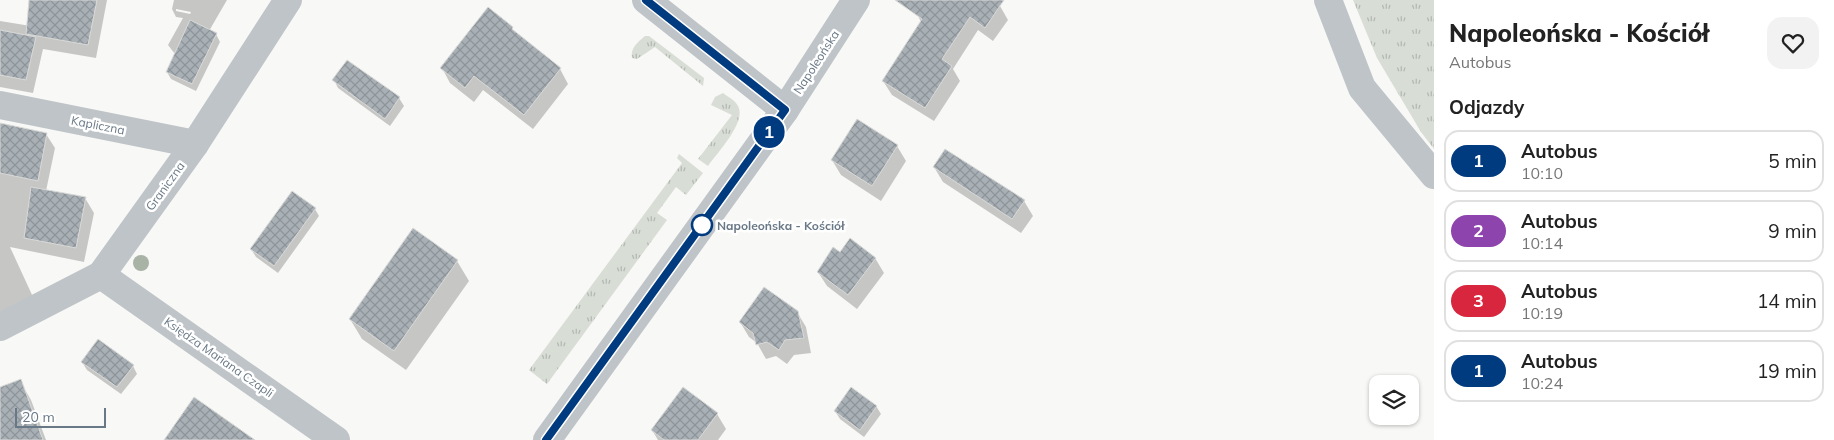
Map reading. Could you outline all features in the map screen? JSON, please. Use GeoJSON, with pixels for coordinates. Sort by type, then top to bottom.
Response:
{"type":"FeatureCollection","features":[{"type":"Feature","properties":{"kind":"street","name":"Graniczna"},"geometry":{"type":"LineString","coordinates":[[0,327],[101,275],[195,144],[288,0]]}},
{"type":"Feature","properties":{"kind":"street"},"geometry":{"type":"LineString","coordinates":[[646,0],[785,110]]}},
{"type":"Feature","properties":{"kind":"street","name":"Napoleońska"},"geometry":{"type":"LineString","coordinates":[[546,440],[785,110],[856,0]]}},
{"type":"Feature","properties":{"kind":"street"},"geometry":{"type":"LineString","coordinates":[[1328,0],[1362,88],[1434,175]]}},
{"type":"Feature","properties":{"kind":"street","name":"Kapliczna"},"geometry":{"type":"LineString","coordinates":[[0,105],[195,144]]}},
{"type":"Feature","properties":{"kind":"street","name":"Księdza Mariana Czapli"},"geometry":{"type":"LineString","coordinates":[[101,275],[336,440]]}},
{"type":"Feature","properties":{"kind":"green space"},"geometry":{"type":"Polygon","coordinates":[[[1353,0],[1434,0],[1434,149],[1421,132],[1377,58],[1353,0]]]}},
{"type":"Feature","properties":{"kind":"green space"},"geometry":{"type":"Polygon","coordinates":[[[645,36],[649,36],[704,78],[703,86],[655,47],[637,59],[632,58],[633,48],[645,36]]]}},
{"type":"Feature","properties":{"kind":"green space"},"geometry":{"type":"Polygon","coordinates":[[[723,93],[733,100],[738,106],[740,113],[735,129],[708,166],[698,159],[732,115],[711,105],[715,97],[723,93]]]}},
{"type":"Feature","properties":{"kind":"green space"},"geometry":{"type":"Polygon","coordinates":[[[679,154],[703,173],[686,195],[676,187],[657,213],[667,220],[547,384],[529,370],[682,163],[677,158],[679,154]]]}},
{"type":"Feature","properties":{"kind":"building"},"geometry":{"type":"Polygon","coordinates":[[[29,0],[97,0],[88,45],[26,34],[29,0]]]}},
{"type":"Feature","properties":{"kind":"building"},"geometry":{"type":"Polygon","coordinates":[[[895,0],[1004,0],[985,28],[970,17],[942,59],[952,66],[925,108],[882,81],[922,19],[895,0]]]}},
{"type":"Feature","properties":{"kind":"building"},"geometry":{"type":"Polygon","coordinates":[[[488,7],[561,68],[524,115],[474,76],[465,88],[440,68],[488,7]]]}},
{"type":"Feature","properties":{"kind":"building"},"geometry":{"type":"Polygon","coordinates":[[[190,20],[217,33],[192,84],[166,72],[190,20]]]}},
{"type":"Feature","properties":{"kind":"building"},"geometry":{"type":"Polygon","coordinates":[[[0,30],[36,37],[26,80],[0,75],[0,30]]]}},
{"type":"Feature","properties":{"kind":"building"},"geometry":{"type":"Polygon","coordinates":[[[347,60],[400,97],[385,119],[332,80],[347,60]]]}},
{"type":"Feature","properties":{"kind":"building"},"geometry":{"type":"Polygon","coordinates":[[[857,119],[898,145],[872,186],[831,160],[857,119]]]}},
{"type":"Feature","properties":{"kind":"building"},"geometry":{"type":"Polygon","coordinates":[[[0,123],[47,133],[38,181],[0,173],[0,123]]]}},
{"type":"Feature","properties":{"kind":"building"},"geometry":{"type":"Polygon","coordinates":[[[945,149],[1025,200],[1012,219],[933,167],[945,149]]]}},
{"type":"Feature","properties":{"kind":"building"},"geometry":{"type":"Polygon","coordinates":[[[31,187],[86,197],[76,248],[24,238],[31,187]]]}},
{"type":"Feature","properties":{"kind":"building"},"geometry":{"type":"Polygon","coordinates":[[[292,191],[316,208],[274,266],[250,249],[292,191]]]}},
{"type":"Feature","properties":{"kind":"building"},"geometry":{"type":"Polygon","coordinates":[[[413,228],[458,260],[394,351],[349,319],[413,228]]]}},
{"type":"Feature","properties":{"kind":"building"},"geometry":{"type":"Polygon","coordinates":[[[850,238],[876,258],[848,295],[817,272],[833,247],[840,252],[850,238]]]}},
{"type":"Feature","properties":{"kind":"building"},"geometry":{"type":"Polygon","coordinates":[[[764,287],[798,311],[804,338],[785,340],[779,350],[767,342],[756,345],[753,333],[739,322],[764,287]]]}},
{"type":"Feature","properties":{"kind":"building"},"geometry":{"type":"Polygon","coordinates":[[[98,339],[134,365],[117,387],[81,362],[98,339]]]}},
{"type":"Feature","properties":{"kind":"building"},"geometry":{"type":"Polygon","coordinates":[[[21,379],[43,440],[0,440],[0,387],[21,379]]]}},
{"type":"Feature","properties":{"kind":"building"},"geometry":{"type":"Polygon","coordinates":[[[683,387],[718,413],[698,440],[664,440],[651,430],[683,387]]]}},
{"type":"Feature","properties":{"kind":"building"},"geometry":{"type":"Polygon","coordinates":[[[851,387],[877,406],[860,430],[834,411],[851,387]]]}},
{"type":"Feature","properties":{"kind":"building"},"geometry":{"type":"Polygon","coordinates":[[[194,397],[255,440],[164,440],[194,397]]]}},
{"type":"Feature","properties":{"kind":"bus line","name":"1"},"geometry":{"type":"LineString","coordinates":[[546,440],[785,110],[646,0]]}},
{"type":"Feature","properties":{"kind":"place","name":"Napoleońska - Kościół"},"geometry":{"type":"Point","coordinates":[702,225]}}]}
